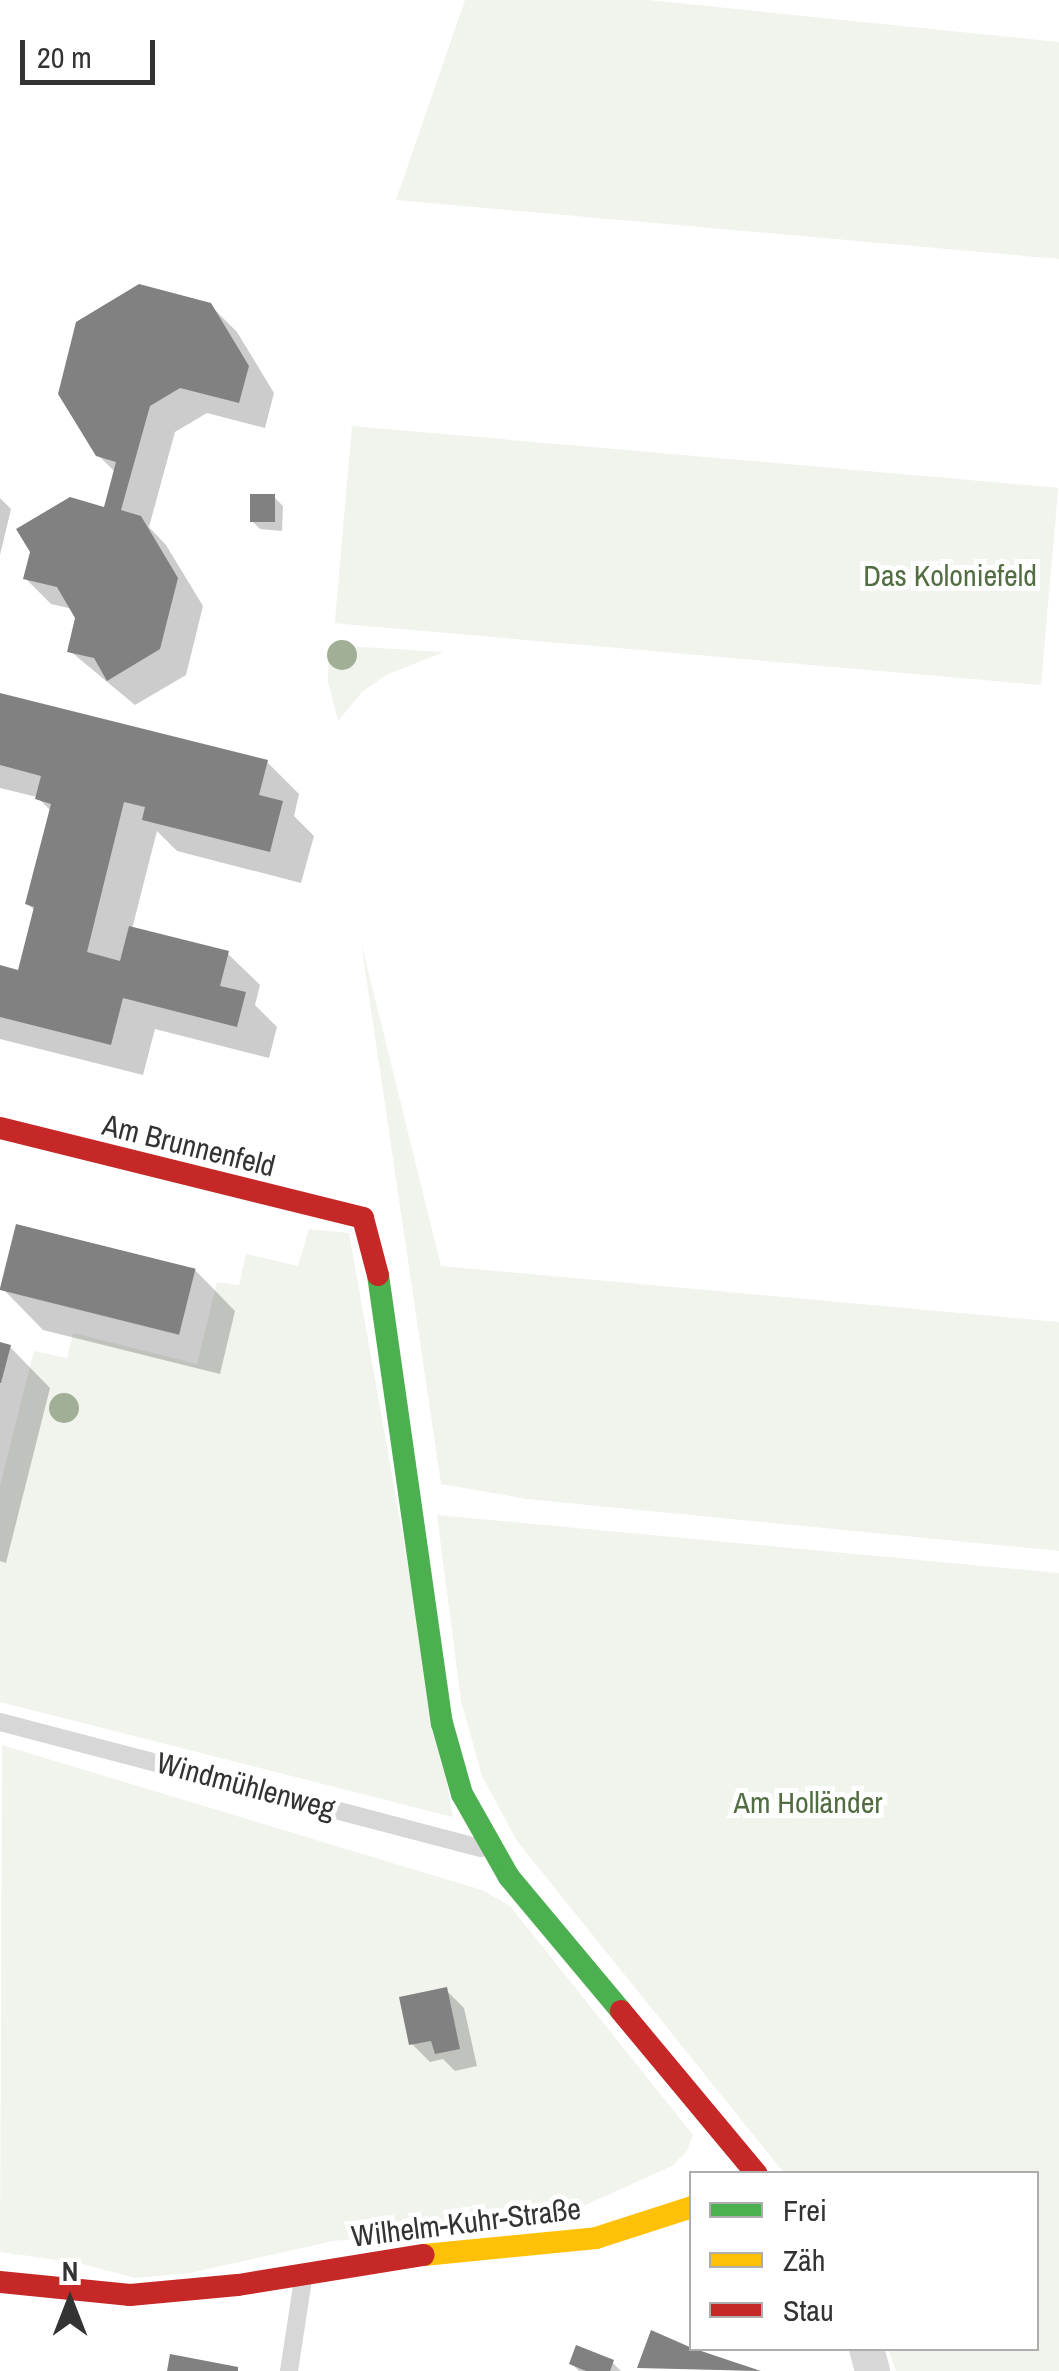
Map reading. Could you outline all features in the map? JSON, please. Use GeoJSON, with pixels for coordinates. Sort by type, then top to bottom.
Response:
{"type":"FeatureCollection","features":[{"type":"Feature","properties":{"kind":"street","name":"Am Brunnenfeld"},"geometry":{"type":"LineString","coordinates":[[0,1128],[363,1218],[374,1248],[448,1757],[491,1850]]}},
{"type":"Feature","properties":{"kind":"street"},"geometry":{"type":"LineString","coordinates":[[491,1850],[752,2171]]}},
{"type":"Feature","properties":{"kind":"street","name":"Wilhelm-Kuhr-Straße"},"geometry":{"type":"LineString","coordinates":[[0,2282],[130,2295],[238,2286],[393,2258],[596,2238],[689,2207]]}},
{"type":"Feature","properties":{"kind":"lane","name":"Windmühlenweg"},"geometry":{"type":"LineString","coordinates":[[0,1722],[491,1850]]}},
{"type":"Feature","properties":{"kind":"lane"},"geometry":{"type":"LineString","coordinates":[[289,2371],[304,2274]]}},
{"type":"Feature","properties":{"kind":"green space"},"geometry":{"type":"Polygon","coordinates":[[[465,0],[648,0],[1059,42],[1059,259],[396,200],[465,0]]]}},
{"type":"Feature","properties":{"kind":"green space","name":"Das Koloniefeld"},"geometry":{"type":"Polygon","coordinates":[[[352,426],[1058,488],[1041,685],[335,623],[352,426]]]}},
{"type":"Feature","properties":{"kind":"green space"},"geometry":{"type":"Polygon","coordinates":[[[329,645],[444,652],[386,675],[362,692],[338,721],[328,682],[329,645]]]}},
{"type":"Feature","properties":{"kind":"green space"},"geometry":{"type":"Polygon","coordinates":[[[361,942],[441,1266],[1059,1322],[1059,1551],[527,1499],[441,1484],[361,942]]]}},
{"type":"Feature","properties":{"kind":"green space"},"geometry":{"type":"Polygon","coordinates":[[[309,1229],[349,1233],[453,1817],[0,1702],[0,1486],[34,1351],[67,1358],[73,1333],[197,1364],[217,1282],[239,1285],[246,1254],[298,1266],[309,1229]]]}},
{"type":"Feature","properties":{"kind":"green space","name":"Am Holländer"},"geometry":{"type":"Polygon","coordinates":[[[437,1515],[1059,1573],[1059,2371],[896,2371],[889,2351],[1039,2351],[1039,2171],[782,2171],[517,1841],[482,1776],[461,1701],[437,1515]]]}},
{"type":"Feature","properties":{"kind":"green space"},"geometry":{"type":"Polygon","coordinates":[[[2,1745],[482,1890],[510,1906],[693,2135],[687,2151],[672,2166],[563,2215],[502,2227],[333,2241],[190,2273],[135,2278],[79,2263],[0,2252],[2,1745]]]}},
{"type":"Feature","properties":{"kind":"building"},"geometry":{"type":"Polygon","coordinates":[[[139,284],[211,303],[249,366],[239,403],[180,388],[150,406],[121,510],[141,516],[178,578],[160,649],[107,681],[94,658],[67,652],[75,618],[57,587],[23,579],[30,552],[16,529],[70,497],[104,507],[116,462],[96,456],[58,394],[76,322],[139,284]]]}},
{"type":"Feature","properties":{"kind":"building"},"geometry":{"type":"Polygon","coordinates":[[[250,494],[275,494],[275,522],[250,522],[250,494]]]}},
{"type":"Feature","properties":{"kind":"building"},"geometry":{"type":"Polygon","coordinates":[[[0,693],[268,760],[259,795],[283,801],[270,852],[142,820],[145,807],[124,802],[87,952],[120,961],[129,926],[229,951],[220,986],[246,992],[237,1027],[123,998],[111,1045],[0,1017],[0,965],[18,970],[34,907],[25,904],[51,804],[35,799],[41,776],[0,765],[0,693]]]}},
{"type":"Feature","properties":{"kind":"building"},"geometry":{"type":"Polygon","coordinates":[[[16,1224],[196,1269],[179,1335],[0,1290],[16,1224]]]}},
{"type":"Feature","properties":{"kind":"building"},"geometry":{"type":"Polygon","coordinates":[[[0,1342],[11,1345],[1,1383],[0,1383],[0,1342]]]}},
{"type":"Feature","properties":{"kind":"building"},"geometry":{"type":"Polygon","coordinates":[[[447,1987],[460,2049],[435,2054],[431,2041],[409,2045],[399,1997],[447,1987]]]}},
{"type":"Feature","properties":{"kind":"building"},"geometry":{"type":"Polygon","coordinates":[[[651,2330],[689,2347],[689,2351],[701,2351],[761,2371],[637,2368],[651,2330]]]}},
{"type":"Feature","properties":{"kind":"building"},"geometry":{"type":"Polygon","coordinates":[[[576,2345],[614,2360],[610,2371],[586,2371],[569,2364],[576,2345]]]}},
{"type":"Feature","properties":{"kind":"building"},"geometry":{"type":"Polygon","coordinates":[[[170,2354],[238,2367],[238,2371],[167,2371],[170,2354]]]}},
{"type":"Feature","properties":{"kind":"traffic: fast"},"geometry":{"type":"LineString","coordinates":[[378,1275],[442,1723],[462,1794],[509,1877],[621,2011]]}},
{"type":"Feature","properties":{"kind":"traffic: slow"},"geometry":{"type":"LineString","coordinates":[[424,2255],[596,2238],[689,2208]]}},
{"type":"Feature","properties":{"kind":"traffic: jam"},"geometry":{"type":"LineString","coordinates":[[0,1128],[363,1218],[378,1275]]}},
{"type":"Feature","properties":{"kind":"traffic: jam"},"geometry":{"type":"LineString","coordinates":[[621,2011],[754,2171]]}},
{"type":"Feature","properties":{"kind":"traffic: jam"},"geometry":{"type":"LineString","coordinates":[[0,2282],[130,2295],[238,2285],[424,2255]]}}]}
